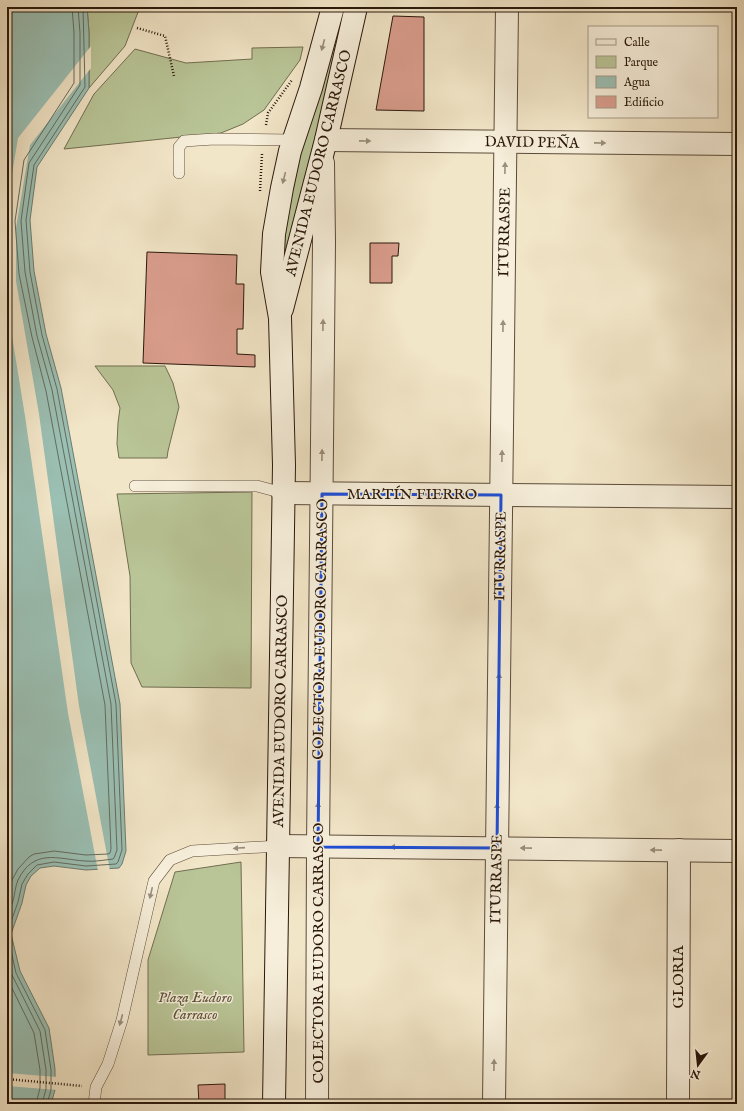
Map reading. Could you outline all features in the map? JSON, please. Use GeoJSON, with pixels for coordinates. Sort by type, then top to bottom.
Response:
{"type":"FeatureCollection","features":[{"type":"Feature","properties":{"kind":"street","name":"AVENIDA EUDORO CARRASCO"},"geometry":{"type":"LineString","coordinates":[[274,1104],[283,493],[280,318],[272,272],[274,234],[282,188],[293,140],[309,95],[333,7]]}},
{"type":"Feature","properties":{"kind":"street","name":"AVENIDA EUDORO CARRASCO"},"geometry":{"type":"LineString","coordinates":[[280,318],[324,147],[356,7]]}},
{"type":"Feature","properties":{"kind":"street","name":"ITURRASPE"},"geometry":{"type":"LineString","coordinates":[[494,1104],[507,7]]}},
{"type":"Feature","properties":{"kind":"street","name":"DAVID PEÑA"},"geometry":{"type":"LineString","coordinates":[[324,147],[505,142],[737,144]]}},
{"type":"Feature","properties":{"kind":"street","name":"COLECTORA EUDORO CARRASCO"},"geometry":{"type":"LineString","coordinates":[[317,1104],[324,147]]}},
{"type":"Feature","properties":{"kind":"street","name":"MARTÍN FIERRO"},"geometry":{"type":"LineString","coordinates":[[283,493],[737,497]]}},
{"type":"Feature","properties":{"kind":"street"},"geometry":{"type":"LineString","coordinates":[[278,846],[737,851]]}},
{"type":"Feature","properties":{"kind":"street","name":"GLORIA"},"geometry":{"type":"LineString","coordinates":[[678,1104],[679,850]]}},
{"type":"Feature","properties":{"kind":"lane"},"geometry":{"type":"LineString","coordinates":[[179,173],[180,147],[184,141],[214,139],[293,140]]}},
{"type":"Feature","properties":{"kind":"lane","name":"MARTÍN FIERRO"},"geometry":{"type":"LineString","coordinates":[[135,486],[257,486],[283,493]]}},
{"type":"Feature","properties":{"kind":"lane"},"geometry":{"type":"LineString","coordinates":[[94,1104],[91,1086],[108,1064],[122,1020],[154,882],[170,860],[192,852],[278,846]]}},
{"type":"Feature","properties":{"kind":"path"},"geometry":{"type":"LineString","coordinates":[[137,28],[165,36],[174,76]]}},
{"type":"Feature","properties":{"kind":"path"},"geometry":{"type":"LineString","coordinates":[[7,1079],[91,1086]]}},
{"type":"Feature","properties":{"kind":"highlighted area"},"geometry":{"type":"Polygon","coordinates":[[[322,494],[501,495],[497,848],[318,847],[322,494]]]}},
{"type":"Feature","properties":{"kind":"green space"},"geometry":{"type":"Polygon","coordinates":[[[87,7],[140,7],[125,46],[89,88],[89,32],[87,7]]]}},
{"type":"Feature","properties":{"kind":"green space"},"geometry":{"type":"Polygon","coordinates":[[[342,7],[347,7],[332,84],[283,263],[286,197],[342,7]]]}},
{"type":"Feature","properties":{"kind":"green space"},"geometry":{"type":"Polygon","coordinates":[[[303,47],[300,60],[264,110],[243,124],[221,133],[64,149],[94,94],[135,49],[186,63],[252,59],[252,48],[303,47]]]}},
{"type":"Feature","properties":{"kind":"green space"},"geometry":{"type":"Polygon","coordinates":[[[95,366],[165,366],[173,383],[179,407],[167,458],[119,458],[117,444],[120,408],[113,390],[95,366]]]}},
{"type":"Feature","properties":{"kind":"green space"},"geometry":{"type":"Polygon","coordinates":[[[252,492],[251,688],[142,687],[131,663],[130,576],[117,494],[252,492]]]}},
{"type":"Feature","properties":{"kind":"green space","name":"Plaza Eudoro Carrasco"},"geometry":{"type":"Polygon","coordinates":[[[241,862],[244,1052],[148,1055],[148,960],[175,872],[241,862]]]}},
{"type":"Feature","properties":{"kind":"water"},"geometry":{"type":"Polygon","coordinates":[[[7,7],[87,7],[89,32],[89,88],[37,167],[30,220],[34,271],[46,334],[61,388],[120,704],[126,851],[122,864],[119,868],[86,870],[54,866],[40,868],[31,876],[26,885],[22,903],[11,934],[20,971],[49,1028],[55,1069],[55,1090],[51,1104],[7,1104],[7,7]]]}},
{"type":"Feature","properties":{"kind":"pier"},"geometry":{"type":"Polygon","coordinates":[[[91,46],[91,68],[30,145],[16,228],[16,281],[39,414],[79,706],[110,871],[98,871],[68,713],[25,416],[7,305],[7,204],[18,138],[91,46]]]}},
{"type":"Feature","properties":{"kind":"pier"},"geometry":{"type":"Polygon","coordinates":[[[7,1073],[57,1077],[57,1090],[7,1086],[7,1073]]]}},
{"type":"Feature","properties":{"kind":"building"},"geometry":{"type":"Polygon","coordinates":[[[393,16],[424,17],[424,111],[376,110],[393,16]]]}},
{"type":"Feature","properties":{"kind":"building"},"geometry":{"type":"Polygon","coordinates":[[[370,243],[399,243],[398,256],[392,256],[392,283],[370,283],[370,243]]]}},
{"type":"Feature","properties":{"kind":"building"},"geometry":{"type":"Polygon","coordinates":[[[147,252],[237,255],[236,284],[244,284],[243,329],[237,329],[237,354],[255,355],[255,367],[143,363],[147,252]]]}},
{"type":"Feature","properties":{"kind":"building"},"geometry":{"type":"Polygon","coordinates":[[[225,1084],[225,1104],[199,1104],[198,1085],[225,1084]]]}}]}
